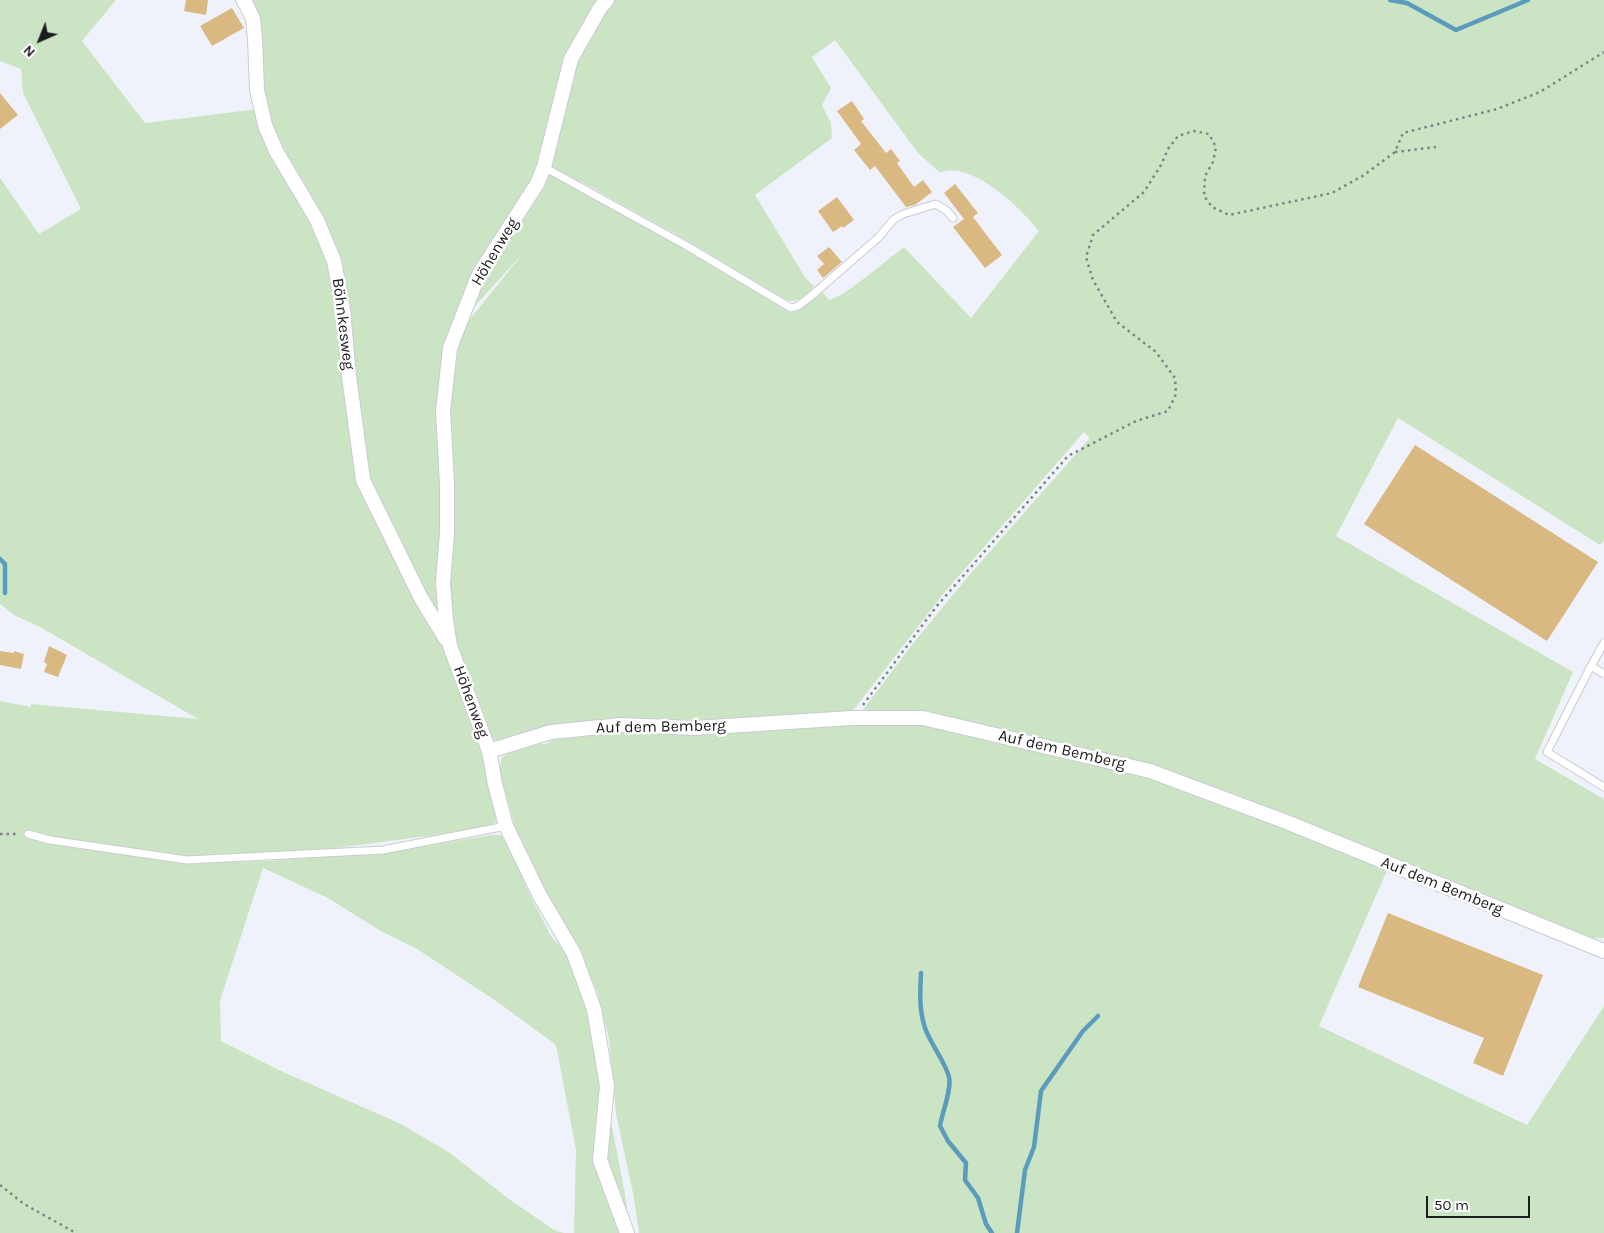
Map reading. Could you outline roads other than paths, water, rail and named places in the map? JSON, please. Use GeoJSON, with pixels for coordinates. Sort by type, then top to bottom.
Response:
{"type":"FeatureCollection","features":[{"type":"Feature","properties":{"kind":"street","name":"Böhnkesweg"},"geometry":{"type":"LineString","coordinates":[[243,0],[252,19],[255,39],[257,90],[265,125],[276,151],[317,220],[334,261],[343,309],[349,376],[363,480],[421,598],[450,646]]}},
{"type":"Feature","properties":{"kind":"street","name":"Höhenweg"},"geometry":{"type":"LineString","coordinates":[[607,0],[600,8],[571,59],[544,167],[537,184],[479,274],[450,348],[443,411],[448,484],[443,583],[450,646],[489,751],[506,826],[539,894],[574,954],[594,1009],[607,1086],[600,1160],[628,1233]]}},
{"type":"Feature","properties":{"kind":"street","name":"Auf dem Bemberg"},"geometry":{"type":"LineString","coordinates":[[489,751],[551,732],[621,725],[695,728],[852,718],[923,718],[1150,771],[1284,821],[1604,951]]}},
{"type":"Feature","properties":{"kind":"lane"},"geometry":{"type":"LineString","coordinates":[[544,167],[687,246],[791,308],[798,306],[810,297],[879,237],[893,220],[903,214],[936,204],[947,211],[953,218]]}},
{"type":"Feature","properties":{"kind":"lane"},"geometry":{"type":"LineString","coordinates":[[1604,643],[1547,752],[1604,787]]}},
{"type":"Feature","properties":{"kind":"lane"},"geometry":{"type":"LineString","coordinates":[[1591,666],[1604,674]]}},
{"type":"Feature","properties":{"kind":"lane"},"geometry":{"type":"LineString","coordinates":[[28,834],[50,840],[187,860],[383,850],[506,826]]}},
{"type":"Feature","properties":{"kind":"waterway"},"geometry":{"type":"LineString","coordinates":[[1390,0],[1407,3],[1456,30],[1528,0]]}},
{"type":"Feature","properties":{"kind":"waterway"},"geometry":{"type":"LineString","coordinates":[[0,559],[5,564],[5,593]]}},
{"type":"Feature","properties":{"kind":"waterway"},"geometry":{"type":"LineString","coordinates":[[921,973],[920,1001],[923,1021],[927,1034],[945,1066],[950,1082],[940,1126],[948,1141],[966,1163],[965,1180],[978,1198],[986,1224],[992,1233]]}},
{"type":"Feature","properties":{"kind":"waterway"},"geometry":{"type":"LineString","coordinates":[[1017,1233],[1025,1170],[1034,1147],[1041,1091],[1083,1031],[1098,1016]]}}]}
